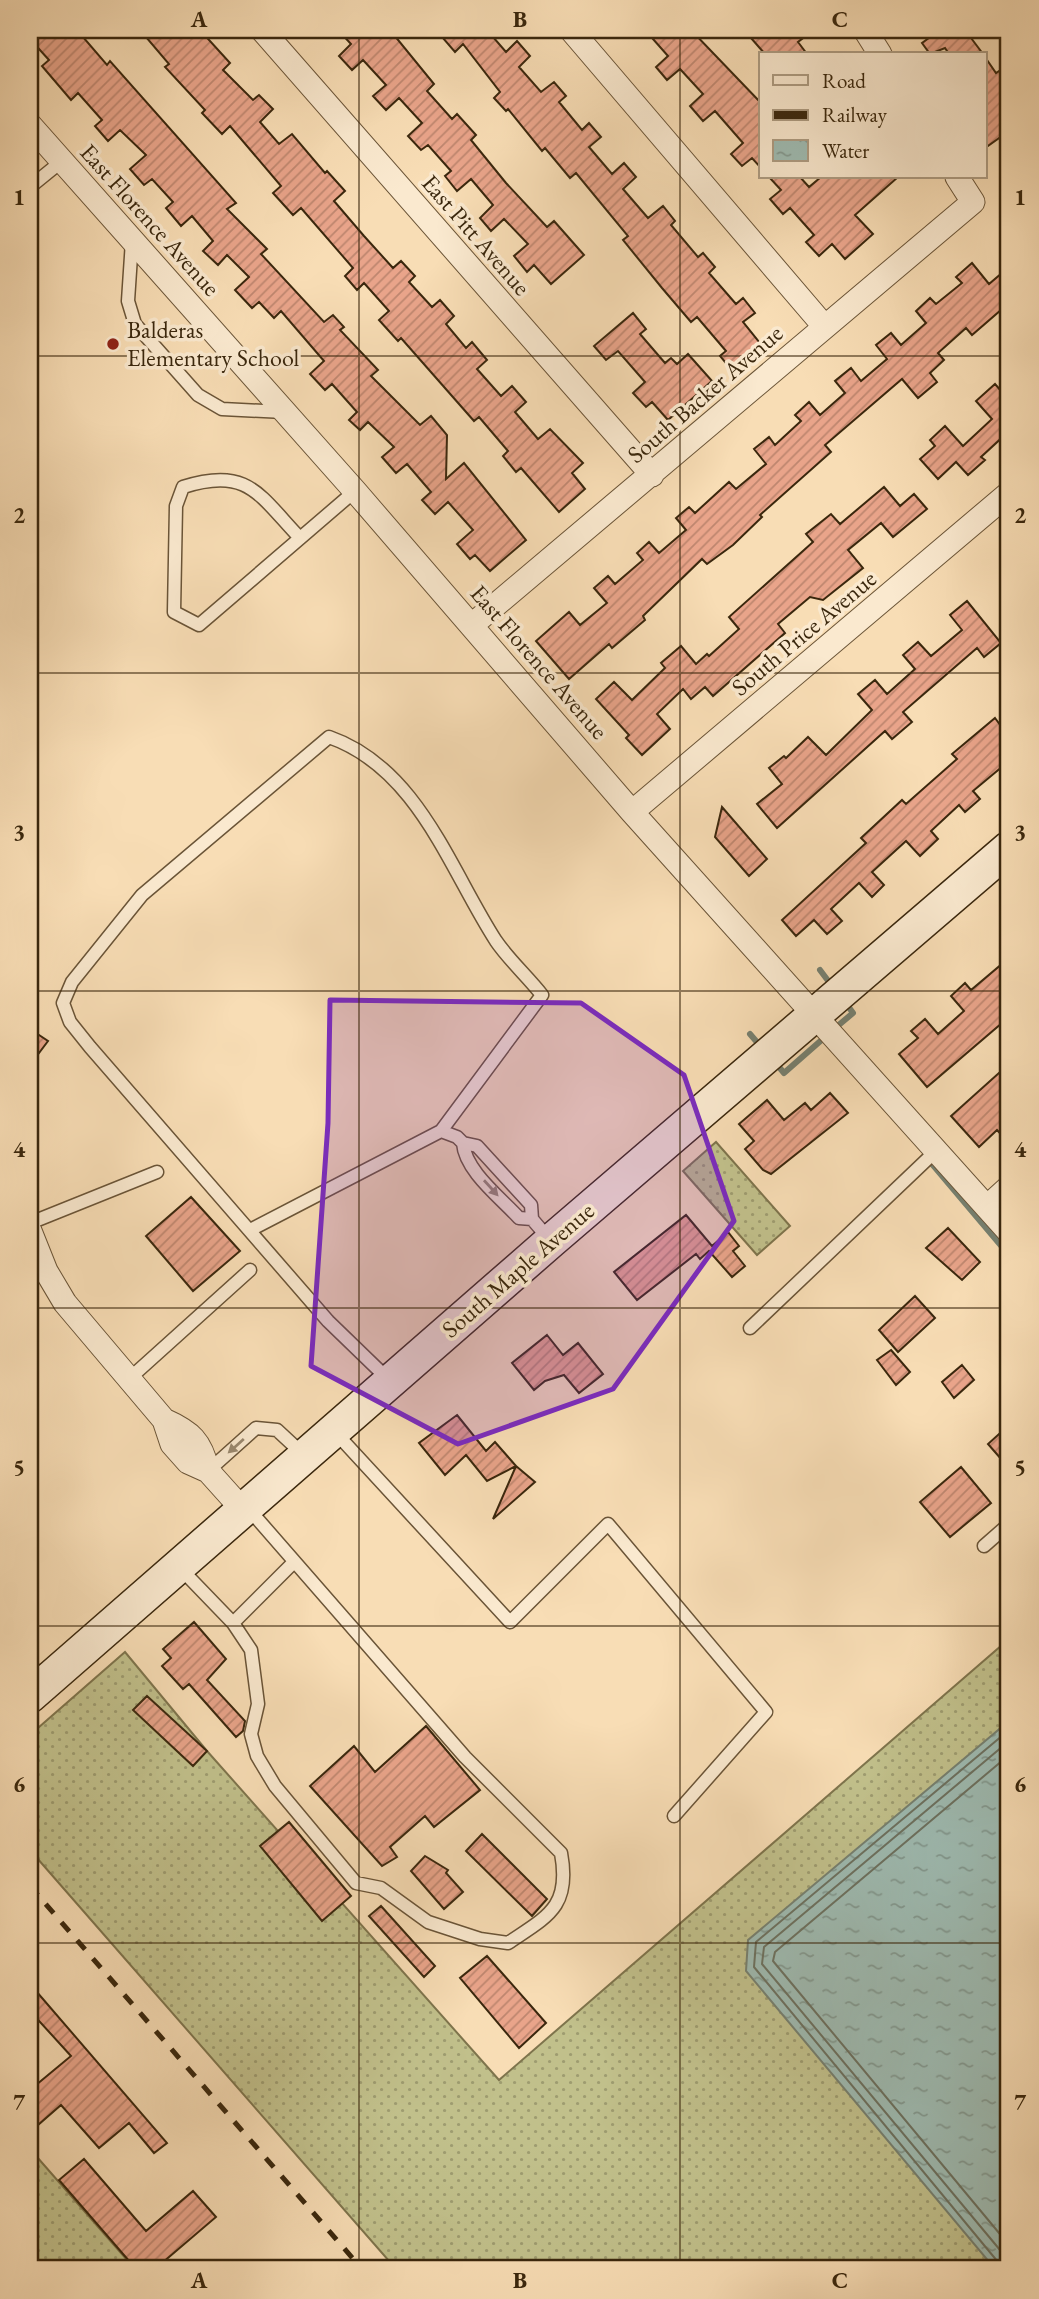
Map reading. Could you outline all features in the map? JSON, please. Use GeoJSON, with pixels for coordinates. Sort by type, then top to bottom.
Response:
{"type":"FeatureCollection","features":[{"type":"Feature","properties":{"kind":"main road","name":"South Maple Avenue"},"geometry":{"type":"LineString","coordinates":[[35,1681],[178,1566],[390,1382],[541,1230],[817,1015],[1009,848]]}},
{"type":"Feature","properties":{"kind":"street","name":"East Pitt Avenue"},"geometry":{"type":"LineString","coordinates":[[261,30],[652,475]]}},
{"type":"Feature","properties":{"kind":"street"},"geometry":{"type":"LineString","coordinates":[[571,30],[824,326]]}},
{"type":"Feature","properties":{"kind":"street"},"geometry":{"type":"LineString","coordinates":[[865,30],[879,52]]}},
{"type":"Feature","properties":{"kind":"street","name":"East Florence Avenue"},"geometry":{"type":"LineString","coordinates":[[30,125],[355,491],[632,812],[938,1149],[1009,1232]]}},
{"type":"Feature","properties":{"kind":"street","name":"South Backer Avenue"},"geometry":{"type":"LineString","coordinates":[[472,625],[973,202],[958,178]]}},
{"type":"Feature","properties":{"kind":"street","name":"South Price Avenue"},"geometry":{"type":"LineString","coordinates":[[632,812],[1009,493]]}},
{"type":"Feature","properties":{"kind":"street"},"geometry":{"type":"LineString","coordinates":[[987,1207],[1009,1187]]}},
{"type":"Feature","properties":{"kind":"street"},"geometry":{"type":"LineString","coordinates":[[30,1231],[46,1271],[65,1303],[164,1420],[184,1429],[203,1449],[208,1471],[245,1508]]}},
{"type":"Feature","properties":{"kind":"lane"},"geometry":{"type":"LineString","coordinates":[[30,187],[62,161]]}},
{"type":"Feature","properties":{"kind":"lane"},"geometry":{"type":"LineString","coordinates":[[132,237],[128,301],[135,324],[198,395],[222,409],[284,412]]}},
{"type":"Feature","properties":{"kind":"lane"},"geometry":{"type":"LineString","coordinates":[[300,538],[250,486],[211,478],[183,487],[176,506],[174,612],[199,625],[355,491]]}},
{"type":"Feature","properties":{"kind":"lane"},"geometry":{"type":"LineString","coordinates":[[252,1229],[441,1131],[542,995],[497,943],[418,807],[379,767],[348,743],[330,737],[142,895],[72,982],[63,1003],[70,1022],[90,1047],[252,1229],[328,1321],[390,1382]]}},
{"type":"Feature","properties":{"kind":"lane"},"geometry":{"type":"LineString","coordinates":[[441,1131],[457,1137],[463,1143],[464,1157],[511,1210],[519,1218],[541,1230]]}},
{"type":"Feature","properties":{"kind":"lane"},"geometry":{"type":"LineString","coordinates":[[750,1328],[938,1149]]}},
{"type":"Feature","properties":{"kind":"lane"},"geometry":{"type":"LineString","coordinates":[[30,1223],[157,1172]]}},
{"type":"Feature","properties":{"kind":"lane"},"geometry":{"type":"LineString","coordinates":[[129,1379],[250,1270]]}},
{"type":"Feature","properties":{"kind":"lane"},"geometry":{"type":"LineString","coordinates":[[208,1471],[256,1428],[277,1430],[305,1456]]}},
{"type":"Feature","properties":{"kind":"lane"},"geometry":{"type":"LineString","coordinates":[[334,1431],[510,1622],[608,1524],[765,1712],[674,1816]]}},
{"type":"Feature","properties":{"kind":"lane"},"geometry":{"type":"LineString","coordinates":[[178,1566],[233,1623],[251,1650],[258,1704],[251,1734],[257,1756],[275,1786],[356,1883],[381,1888],[428,1922],[480,1939],[508,1944],[543,1919],[562,1896],[565,1874],[561,1853],[465,1757],[245,1508]]}},
{"type":"Feature","properties":{"kind":"lane"},"geometry":{"type":"LineString","coordinates":[[984,1546],[1009,1524]]}},
{"type":"Feature","properties":{"kind":"lane"},"geometry":{"type":"LineString","coordinates":[[233,1623],[294,1562]]}},
{"type":"Feature","properties":{"kind":"highlighted area"},"geometry":{"type":"Polygon","coordinates":[[[330,1000],[581,1003],[684,1075],[734,1221],[613,1389],[458,1444],[311,1366],[328,1123],[330,1000]]]}},
{"type":"Feature","properties":{"kind":"shaded area"},"geometry":{"type":"Polygon","coordinates":[[[716,1142],[790,1226],[757,1255],[683,1171],[716,1142]]]}},
{"type":"Feature","properties":{"kind":"shaded area"},"geometry":{"type":"Polygon","coordinates":[[[1009,1639],[1009,2269],[396,2269],[30,1850],[30,1735],[125,1652],[207,1751],[499,2080],[1009,1639]]]}},
{"type":"Feature","properties":{"kind":"shaded area"},"geometry":{"type":"Polygon","coordinates":[[[30,2149],[135,2269],[30,2269],[30,2149]]]}},
{"type":"Feature","properties":{"kind":"water"},"geometry":{"type":"Polygon","coordinates":[[[1009,1721],[1009,2269],[995,2269],[746,1971],[748,1940],[1009,1721]]]}},
{"type":"Feature","properties":{"kind":"building"},"geometry":{"type":"Polygon","coordinates":[[[41,30],[77,30],[107,65],[110,61],[236,203],[227,209],[267,249],[261,254],[324,322],[333,315],[344,327],[340,330],[378,370],[371,376],[420,425],[431,416],[447,435],[446,479],[464,463],[526,540],[490,571],[475,555],[470,559],[457,544],[473,530],[448,502],[435,514],[422,500],[431,492],[407,464],[396,473],[382,457],[394,447],[368,422],[360,430],[349,420],[357,412],[332,384],[325,390],[310,374],[324,361],[281,311],[274,318],[259,302],[252,308],[235,290],[249,277],[227,255],[218,265],[203,251],[213,241],[192,216],[181,226],[166,208],[173,202],[152,179],[144,185],[130,169],[146,155],[120,130],[108,141],[95,126],[102,120],[78,93],[71,100],[42,66],[49,60],[30,39],[41,30]]]}},
{"type":"Feature","properties":{"kind":"building"},"geometry":{"type":"Polygon","coordinates":[[[140,30],[200,30],[230,63],[223,70],[253,100],[259,95],[273,109],[260,122],[279,144],[292,134],[325,173],[327,171],[345,191],[334,201],[364,236],[393,268],[401,261],[415,276],[409,282],[432,307],[440,300],[454,316],[446,324],[466,348],[472,342],[487,360],[477,369],[501,396],[512,386],[526,402],[515,412],[538,439],[550,429],[583,463],[572,473],[585,489],[559,512],[521,468],[516,472],[503,456],[508,451],[479,417],[474,421],[401,338],[398,341],[379,320],[389,311],[364,283],[357,290],[345,276],[353,268],[301,208],[293,215],[273,193],[281,186],[230,126],[222,134],[202,113],[205,110],[165,67],[169,64],[140,30]]]}},
{"type":"Feature","properties":{"kind":"building"},"geometry":{"type":"Polygon","coordinates":[[[338,30],[390,30],[434,84],[427,91],[452,119],[457,114],[476,135],[471,140],[506,183],[547,227],[554,221],[584,255],[551,284],[534,265],[527,272],[514,256],[528,244],[504,219],[491,231],[480,218],[493,205],[471,179],[457,191],[445,176],[451,171],[428,145],[421,150],[408,136],[422,123],[399,98],[386,110],[373,96],[386,85],[363,60],[352,70],[339,56],[351,44],[338,30]]]}},
{"type":"Feature","properties":{"kind":"building"},"geometry":{"type":"Polygon","coordinates":[[[451,30],[487,30],[506,52],[517,41],[530,56],[519,67],[541,92],[554,82],[566,96],[559,102],[582,130],[589,123],[601,137],[589,147],[612,174],[624,163],[636,177],[623,189],[648,218],[663,206],[675,221],[671,225],[698,257],[703,253],[715,267],[709,273],[736,304],[743,298],[755,313],[743,322],[760,343],[730,368],[720,356],[726,351],[697,317],[691,322],[662,288],[623,240],[628,236],[576,173],[570,178],[545,148],[542,151],[508,109],[506,111],[494,98],[500,92],[463,44],[455,52],[442,37],[451,30]]]}},
{"type":"Feature","properties":{"kind":"building"},"geometry":{"type":"Polygon","coordinates":[[[645,30],[691,30],[759,101],[759,166],[752,158],[742,166],[731,154],[743,143],[715,111],[703,121],[690,106],[703,94],[680,69],[667,80],[656,67],[668,56],[645,30]]]}},
{"type":"Feature","properties":{"kind":"building"},"geometry":{"type":"Polygon","coordinates":[[[744,30],[814,30],[798,42],[806,52],[763,52],[744,30]]]}},
{"type":"Feature","properties":{"kind":"building"},"geometry":{"type":"Polygon","coordinates":[[[940,30],[965,30],[982,52],[948,52],[945,48],[929,52],[922,43],[940,30]]]}},
{"type":"Feature","properties":{"kind":"building"},"geometry":{"type":"Polygon","coordinates":[[[986,58],[996,73],[1002,69],[1009,79],[1009,131],[986,147],[986,58]]]}},
{"type":"Feature","properties":{"kind":"building"},"geometry":{"type":"Polygon","coordinates":[[[770,178],[801,178],[809,187],[820,178],[897,178],[855,215],[873,234],[845,259],[832,244],[819,256],[806,242],[814,235],[790,208],[783,214],[770,199],[781,190],[770,178]]]}},
{"type":"Feature","properties":{"kind":"building"},"geometry":{"type":"Polygon","coordinates":[[[972,263],[989,284],[1009,267],[1009,303],[972,335],[966,328],[938,353],[944,360],[930,373],[937,382],[918,398],[902,379],[825,445],[831,452],[760,515],[762,517],[733,545],[707,564],[702,559],[643,616],[645,620],[612,648],[609,644],[569,679],[536,641],[569,612],[580,625],[607,603],[594,588],[608,576],[615,584],[643,560],[637,553],[649,542],[659,553],[686,530],[676,518],[689,507],[695,513],[729,482],[736,489],[766,464],[754,449],[769,437],[775,445],[801,421],[795,415],[809,402],[820,415],[845,393],[835,381],[851,368],[861,381],[887,359],[876,345],[891,333],[901,345],[926,323],[916,311],[930,298],[936,304],[962,283],[956,277],[972,263]]]}},
{"type":"Feature","properties":{"kind":"building"},"geometry":{"type":"Polygon","coordinates":[[[633,313],[646,329],[640,334],[665,363],[671,358],[677,364],[688,354],[712,381],[668,420],[652,402],[646,407],[633,393],[645,382],[618,351],[606,360],[594,346],[633,313]]]}},
{"type":"Feature","properties":{"kind":"building"},"geometry":{"type":"Polygon","coordinates":[[[995,384],[1009,400],[1009,437],[1006,434],[981,457],[985,460],[968,475],[956,462],[938,479],[920,459],[935,446],[930,440],[945,426],[963,446],[992,419],[976,401],[995,384]]]}},
{"type":"Feature","properties":{"kind":"building"},"geometry":{"type":"Polygon","coordinates":[[[884,487],[900,506],[914,494],[927,509],[893,537],[881,523],[848,550],[863,568],[823,600],[810,597],[778,624],[785,633],[713,696],[705,687],[691,699],[683,689],[657,714],[670,729],[642,755],[626,738],[629,735],[596,699],[614,682],[632,700],[665,668],[661,663],[681,646],[696,664],[707,654],[709,656],[739,629],[729,617],[813,542],[806,534],[831,514],[840,524],[884,487]]]}},
{"type":"Feature","properties":{"kind":"building"},"geometry":{"type":"Polygon","coordinates":[[[967,601],[1001,643],[984,657],[977,648],[903,712],[912,722],[892,739],[885,731],[777,828],[757,804],[782,784],[769,768],[784,756],[786,758],[808,737],[826,755],[872,710],[858,694],[875,680],[887,694],[915,669],[903,655],[918,642],[931,656],[962,630],[950,615],[967,601]]]}},
{"type":"Feature","properties":{"kind":"building"},"geometry":{"type":"Polygon","coordinates":[[[995,718],[1001,726],[1009,719],[1009,761],[973,791],[980,799],[965,812],[959,805],[931,831],[938,839],[920,856],[906,841],[872,872],[884,885],[872,897],[859,883],[831,909],[842,921],[827,934],[814,920],[796,936],[782,920],[866,843],[861,838],[902,800],[906,804],[957,759],[952,754],[995,718]]]}},
{"type":"Feature","properties":{"kind":"building"},"geometry":{"type":"Polygon","coordinates":[[[722,807],[767,859],[749,876],[715,837],[722,807]]]}},
{"type":"Feature","properties":{"kind":"building"},"geometry":{"type":"Polygon","coordinates":[[[1009,958],[1009,1017],[927,1087],[899,1054],[918,1038],[911,1031],[925,1019],[938,1034],[964,1011],[951,996],[965,983],[971,990],[1009,958]]]}},
{"type":"Feature","properties":{"kind":"building"},"geometry":{"type":"Polygon","coordinates":[[[30,1029],[48,1041],[30,1065],[30,1029]]]}},
{"type":"Feature","properties":{"kind":"building"},"geometry":{"type":"Polygon","coordinates":[[[1009,1064],[1009,1143],[997,1130],[979,1147],[951,1116],[1009,1064]]]}},
{"type":"Feature","properties":{"kind":"building"},"geometry":{"type":"Polygon","coordinates":[[[830,1093],[848,1113],[771,1174],[763,1170],[745,1149],[754,1141],[739,1124],[767,1100],[784,1120],[805,1103],[811,1110],[830,1093]]]}},
{"type":"Feature","properties":{"kind":"building"},"geometry":{"type":"Polygon","coordinates":[[[191,1197],[240,1251],[193,1291],[146,1236],[191,1197]]]}},
{"type":"Feature","properties":{"kind":"building"},"geometry":{"type":"Polygon","coordinates":[[[686,1215],[712,1246],[728,1232],[739,1246],[733,1251],[745,1266],[732,1277],[709,1251],[700,1259],[696,1254],[637,1300],[614,1272],[686,1215]]]}},
{"type":"Feature","properties":{"kind":"building"},"geometry":{"type":"Polygon","coordinates":[[[948,1228],[980,1262],[962,1280],[926,1248],[948,1228]]]}},
{"type":"Feature","properties":{"kind":"building"},"geometry":{"type":"Polygon","coordinates":[[[915,1296],[935,1318],[898,1352],[879,1330],[915,1296]]]}},
{"type":"Feature","properties":{"kind":"building"},"geometry":{"type":"Polygon","coordinates":[[[547,1335],[563,1355],[578,1343],[603,1374],[579,1393],[564,1375],[545,1381],[534,1390],[512,1363],[547,1335]]]}},
{"type":"Feature","properties":{"kind":"building"},"geometry":{"type":"Polygon","coordinates":[[[891,1350],[910,1372],[896,1385],[877,1360],[891,1350]]]}},
{"type":"Feature","properties":{"kind":"building"},"geometry":{"type":"Polygon","coordinates":[[[962,1365],[974,1380],[954,1398],[942,1382],[962,1365]]]}},
{"type":"Feature","properties":{"kind":"building"},"geometry":{"type":"Polygon","coordinates":[[[457,1415],[486,1451],[495,1442],[516,1466],[487,1481],[466,1455],[445,1475],[419,1443],[457,1415]]]}},
{"type":"Feature","properties":{"kind":"building"},"geometry":{"type":"Polygon","coordinates":[[[1009,1425],[1009,1468],[988,1444],[1009,1425]]]}},
{"type":"Feature","properties":{"kind":"building"},"geometry":{"type":"Polygon","coordinates":[[[516,1466],[535,1482],[493,1519],[516,1466]]]}},
{"type":"Feature","properties":{"kind":"building"},"geometry":{"type":"Polygon","coordinates":[[[961,1467],[991,1503],[950,1537],[920,1502],[961,1467]]]}},
{"type":"Feature","properties":{"kind":"building"},"geometry":{"type":"Polygon","coordinates":[[[194,1622],[226,1659],[207,1680],[245,1721],[243,1731],[236,1737],[189,1684],[183,1689],[162,1666],[171,1658],[163,1649],[194,1622]]]}},
{"type":"Feature","properties":{"kind":"building"},"geometry":{"type":"Polygon","coordinates":[[[147,1696],[207,1751],[193,1766],[133,1710],[147,1696]]]}},
{"type":"Feature","properties":{"kind":"building"},"geometry":{"type":"Polygon","coordinates":[[[426,1726],[480,1790],[434,1827],[425,1816],[390,1847],[397,1857],[382,1866],[310,1786],[354,1746],[375,1772],[426,1726]]]}},
{"type":"Feature","properties":{"kind":"building"},"geometry":{"type":"Polygon","coordinates":[[[289,1822],[351,1896],[322,1921],[260,1846],[289,1822]]]}},
{"type":"Feature","properties":{"kind":"building"},"geometry":{"type":"Polygon","coordinates":[[[482,1834],[547,1899],[532,1916],[466,1851],[482,1834]]]}},
{"type":"Feature","properties":{"kind":"building"},"geometry":{"type":"Polygon","coordinates":[[[425,1856],[448,1870],[446,1873],[463,1892],[444,1909],[411,1871],[425,1856]]]}},
{"type":"Feature","properties":{"kind":"building"},"geometry":{"type":"Polygon","coordinates":[[[381,1906],[435,1966],[424,1977],[369,1916],[381,1906]]]}},
{"type":"Feature","properties":{"kind":"building"},"geometry":{"type":"Polygon","coordinates":[[[487,1956],[546,2023],[519,2048],[460,1978],[487,1956]]]}},
{"type":"Feature","properties":{"kind":"building"},"geometry":{"type":"Polygon","coordinates":[[[30,1984],[167,2143],[154,2153],[129,2123],[99,2148],[61,2105],[30,2132],[30,2090],[71,2056],[30,2011],[30,1984]]]}},
{"type":"Feature","properties":{"kind":"building"},"geometry":{"type":"Polygon","coordinates":[[[84,2159],[146,2231],[193,2191],[216,2217],[155,2269],[136,2269],[59,2180],[84,2159]]]}},
{"type":"Feature","properties":{"kind":"waterway"},"geometry":{"type":"LineString","coordinates":[[820,970],[832,986]]}},
{"type":"Feature","properties":{"kind":"waterway"},"geometry":{"type":"LineString","coordinates":[[834,1029],[853,1013],[845,1002]]}},
{"type":"Feature","properties":{"kind":"waterway"},"geometry":{"type":"LineString","coordinates":[[750,1034],[762,1048]]}},
{"type":"Feature","properties":{"kind":"waterway"},"geometry":{"type":"LineString","coordinates":[[774,1061],[784,1073],[825,1037],[827,1040]]}},
{"type":"Feature","properties":{"kind":"waterway"},"geometry":{"type":"LineString","coordinates":[[927,1158],[1009,1255]]}},
{"type":"Feature","properties":{"kind":"railway"},"geometry":{"type":"LineString","coordinates":[[30,1886],[362,2269]]}},
{"type":"Feature","properties":{"kind":"place","name":"Balderas Elementary School"},"geometry":{"type":"Point","coordinates":[113,344]}}]}
